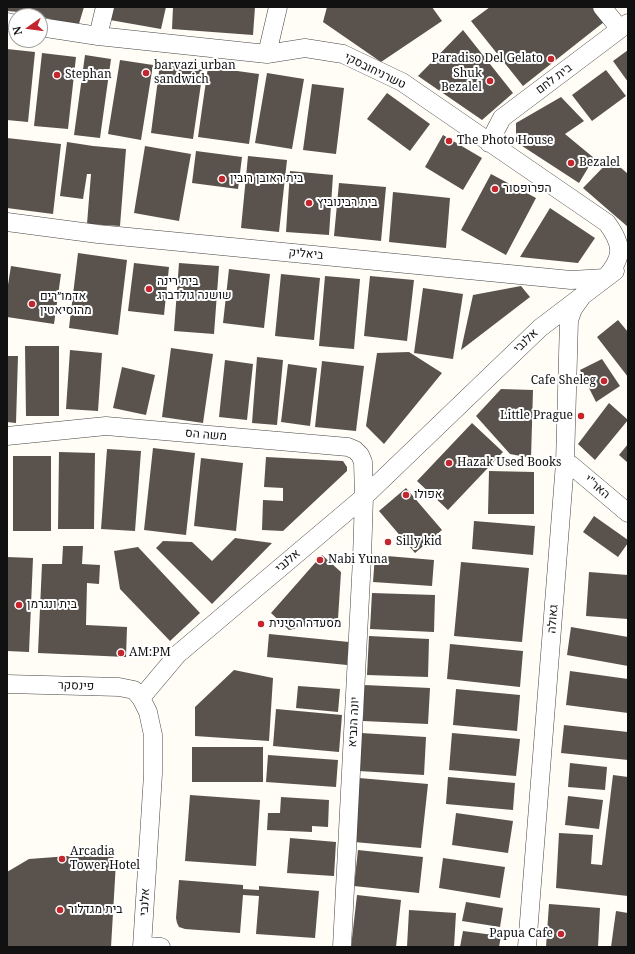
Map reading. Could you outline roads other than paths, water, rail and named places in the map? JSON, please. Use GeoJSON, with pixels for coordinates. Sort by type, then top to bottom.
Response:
{"type":"FeatureCollection","features":[{"type":"Feature","properties":{"kind":"street"},"geometry":{"type":"LineString","coordinates":[[98,36],[105,7]]}},
{"type":"Feature","properties":{"kind":"street"},"geometry":{"type":"LineString","coordinates":[[266,54],[278,7]]}},
{"type":"Feature","properties":{"kind":"street"},"geometry":{"type":"LineString","coordinates":[[602,7],[624,26]]}},
{"type":"Feature","properties":{"kind":"street","name":"בית לחם"},"geometry":{"type":"LineString","coordinates":[[489,142],[502,118],[624,26]]}},
{"type":"Feature","properties":{"kind":"street","name":"טשרניחובסקי"},"geometry":{"type":"LineString","coordinates":[[48,28],[98,36],[266,54],[305,48],[343,54],[402,82],[607,223],[617,238],[620,247],[620,255],[611,271],[605,278]]}},
{"type":"Feature","properties":{"kind":"street","name":"ביאליק"},"geometry":{"type":"LineString","coordinates":[[7,222],[106,235],[571,280],[605,278]]}},
{"type":"Feature","properties":{"kind":"street","name":"אלנבי"},"geometry":{"type":"LineString","coordinates":[[142,946],[153,774],[153,748],[151,724],[148,712],[141,698],[178,654],[364,497],[540,328],[628,262]]}},
{"type":"Feature","properties":{"kind":"street","name":"גאולה"},"geometry":{"type":"LineString","coordinates":[[527,947],[565,463],[569,320],[573,309],[583,295]]}},
{"type":"Feature","properties":{"kind":"street","name":"משה הס"},"geometry":{"type":"LineString","coordinates":[[7,436],[106,426],[348,447],[360,455],[363,462],[364,497]]}},
{"type":"Feature","properties":{"kind":"street","name":"האר\"י"},"geometry":{"type":"LineString","coordinates":[[565,463],[571,465],[628,513]]}},
{"type":"Feature","properties":{"kind":"street","name":"יונה הנביא"},"geometry":{"type":"LineString","coordinates":[[342,947],[364,497]]}},
{"type":"Feature","properties":{"kind":"street","name":"פינסקר"},"geometry":{"type":"LineString","coordinates":[[7,684],[119,687],[134,690],[141,698]]}},
{"type":"Feature","properties":{"kind":"street"},"geometry":{"type":"LineString","coordinates":[[142,946],[162,947]]}},
{"type":"Feature","properties":{"kind":"place","name":"Paradiso Del Gelato"},"geometry":{"type":"Point","coordinates":[551,59]}},
{"type":"Feature","properties":{"kind":"place","name":"barvazi urban sandwich"},"geometry":{"type":"Point","coordinates":[146,73]}},
{"type":"Feature","properties":{"kind":"place","name":"Stephan"},"geometry":{"type":"Point","coordinates":[57,75]}},
{"type":"Feature","properties":{"kind":"place","name":"Shuk Bezalel"},"geometry":{"type":"Point","coordinates":[490,81]}},
{"type":"Feature","properties":{"kind":"place","name":"The Photo House"},"geometry":{"type":"Point","coordinates":[449,141]}},
{"type":"Feature","properties":{"kind":"place","name":"Bezalel"},"geometry":{"type":"Point","coordinates":[571,163]}},
{"type":"Feature","properties":{"kind":"place","name":"בית ראובן רובין"},"geometry":{"type":"Point","coordinates":[222,179]}},
{"type":"Feature","properties":{"kind":"place","name":"הפרופסור"},"geometry":{"type":"Point","coordinates":[495,189]}},
{"type":"Feature","properties":{"kind":"place","name":"בית רבינוביץ"},"geometry":{"type":"Point","coordinates":[309,203]}},
{"type":"Feature","properties":{"kind":"place","name":"בית רינה שושנה גולדברג"},"geometry":{"type":"Point","coordinates":[149,289]}},
{"type":"Feature","properties":{"kind":"place","name":"אדמו״רים מהוסיאטין"},"geometry":{"type":"Point","coordinates":[32,304]}},
{"type":"Feature","properties":{"kind":"place","name":"Cafe Sheleg"},"geometry":{"type":"Point","coordinates":[604,381]}},
{"type":"Feature","properties":{"kind":"place","name":"Little Prague"},"geometry":{"type":"Point","coordinates":[581,416]}},
{"type":"Feature","properties":{"kind":"place","name":"Hazak Used Books"},"geometry":{"type":"Point","coordinates":[449,463]}},
{"type":"Feature","properties":{"kind":"place","name":"אפולו"},"geometry":{"type":"Point","coordinates":[406,495]}},
{"type":"Feature","properties":{"kind":"place","name":"Silly kid"},"geometry":{"type":"Point","coordinates":[388,542]}},
{"type":"Feature","properties":{"kind":"place","name":"Nabi Yuna"},"geometry":{"type":"Point","coordinates":[320,560]}},
{"type":"Feature","properties":{"kind":"place","name":"בית ונגרמן"},"geometry":{"type":"Point","coordinates":[19,605]}},
{"type":"Feature","properties":{"kind":"place","name":"מסעדה הסינית"},"geometry":{"type":"Point","coordinates":[261,624]}},
{"type":"Feature","properties":{"kind":"place","name":"AM:PM"},"geometry":{"type":"Point","coordinates":[121,653]}},
{"type":"Feature","properties":{"kind":"place","name":"Arcadia Tower Hotel"},"geometry":{"type":"Point","coordinates":[62,859]}},
{"type":"Feature","properties":{"kind":"place","name":"בית מגדלור"},"geometry":{"type":"Point","coordinates":[60,910]}},
{"type":"Feature","properties":{"kind":"place","name":"Papua Cafe"},"geometry":{"type":"Point","coordinates":[561,934]}}]}
